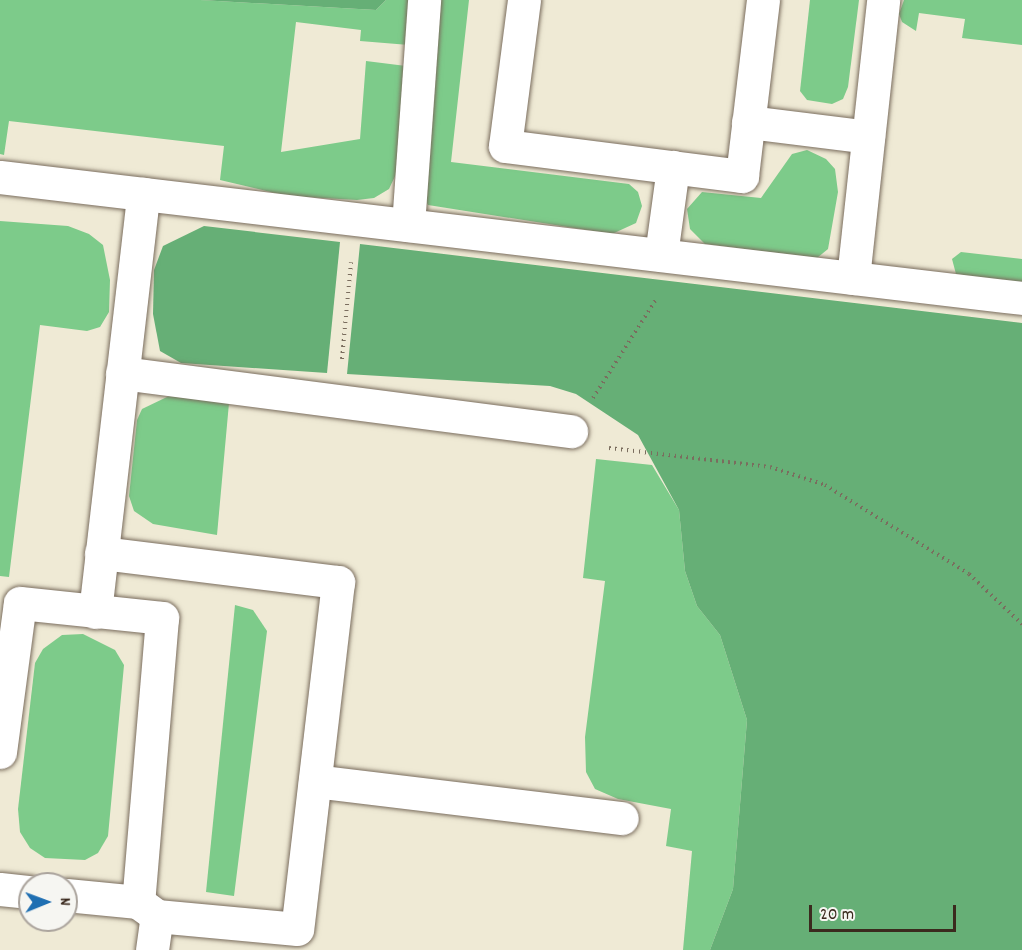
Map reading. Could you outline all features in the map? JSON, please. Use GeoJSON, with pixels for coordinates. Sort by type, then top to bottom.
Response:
{"type":"FeatureCollection","features":[{"type":"Feature","properties":{"kind":"lane"},"geometry":{"type":"LineString","coordinates":[[408,225],[424,0]]}},
{"type":"Feature","properties":{"kind":"lane"},"geometry":{"type":"LineString","coordinates":[[524,0],[505,146],[742,176],[764,0]]}},
{"type":"Feature","properties":{"kind":"lane"},"geometry":{"type":"LineString","coordinates":[[853,278],[883,0]]}},
{"type":"Feature","properties":{"kind":"lane"},"geometry":{"type":"LineString","coordinates":[[748,122],[868,137]]}},
{"type":"Feature","properties":{"kind":"lane"},"geometry":{"type":"LineString","coordinates":[[661,255],[673,167]]}},
{"type":"Feature","properties":{"kind":"lane"},"geometry":{"type":"LineString","coordinates":[[0,177],[1022,298]]}},
{"type":"Feature","properties":{"kind":"lane"},"geometry":{"type":"LineString","coordinates":[[95,612],[143,194]]}},
{"type":"Feature","properties":{"kind":"lane"},"geometry":{"type":"LineString","coordinates":[[122,373],[338,399],[571,431]]}},
{"type":"Feature","properties":{"kind":"lane"},"geometry":{"type":"LineString","coordinates":[[78,897],[147,909],[297,929],[338,582],[101,553]]}},
{"type":"Feature","properties":{"kind":"lane"},"geometry":{"type":"LineString","coordinates":[[0,752],[20,603],[162,618],[147,909],[152,950]]}},
{"type":"Feature","properties":{"kind":"lane"},"geometry":{"type":"LineString","coordinates":[[315,781],[622,818]]}},
{"type":"Feature","properties":{"kind":"lane"},"geometry":{"type":"LineString","coordinates":[[0,889],[18,891]]}},
{"type":"Feature","properties":{"kind":"path"},"geometry":{"type":"LineString","coordinates":[[338,399],[355,219]]}},
{"type":"Feature","properties":{"kind":"path"},"geometry":{"type":"LineString","coordinates":[[661,255],[656,300],[571,431],[599,447],[771,467],[825,485],[969,574],[1022,624]]}},
{"type":"Feature","properties":{"kind":"green space"},"geometry":{"type":"Polygon","coordinates":[[[0,0],[200,0],[376,10],[386,0],[411,0],[409,45],[360,41],[361,30],[296,22],[281,152],[360,139],[366,61],[406,66],[398,170],[389,189],[374,198],[357,200],[287,196],[220,180],[224,146],[9,121],[4,155],[0,154],[0,0]]]}},
{"type":"Feature","properties":{"kind":"green space"},"geometry":{"type":"Polygon","coordinates":[[[200,0],[386,0],[376,10],[200,0]]]}},
{"type":"Feature","properties":{"kind":"green space"},"geometry":{"type":"Polygon","coordinates":[[[435,0],[469,0],[451,162],[629,184],[638,192],[642,206],[636,223],[612,234],[428,205],[421,192],[435,0]]]}},
{"type":"Feature","properties":{"kind":"green space"},"geometry":{"type":"Polygon","coordinates":[[[810,0],[859,0],[848,87],[843,99],[832,104],[807,100],[800,91],[810,0]]]}},
{"type":"Feature","properties":{"kind":"green space"},"geometry":{"type":"Polygon","coordinates":[[[904,0],[1022,0],[1022,45],[962,38],[965,19],[919,13],[916,31],[902,22],[899,14],[904,0]]]}},
{"type":"Feature","properties":{"kind":"green space"},"geometry":{"type":"Polygon","coordinates":[[[807,150],[826,159],[835,169],[838,192],[828,249],[817,258],[705,244],[690,229],[687,209],[702,192],[761,198],[792,154],[807,150]]]}},
{"type":"Feature","properties":{"kind":"green space"},"geometry":{"type":"Polygon","coordinates":[[[0,221],[68,226],[89,234],[103,245],[110,280],[109,312],[100,327],[87,331],[40,325],[9,577],[0,576],[0,221]]]}},
{"type":"Feature","properties":{"kind":"green space"},"geometry":{"type":"Polygon","coordinates":[[[204,226],[340,242],[327,373],[181,363],[160,351],[153,314],[154,270],[163,246],[204,226]]]}},
{"type":"Feature","properties":{"kind":"green space"},"geometry":{"type":"Polygon","coordinates":[[[360,244],[1022,323],[1022,950],[710,950],[733,889],[747,720],[720,635],[697,606],[685,571],[679,510],[638,435],[576,394],[550,386],[347,374],[360,244]]]}},
{"type":"Feature","properties":{"kind":"green space"},"geometry":{"type":"Polygon","coordinates":[[[961,252],[1022,259],[1022,285],[956,274],[952,259],[961,252]]]}},
{"type":"Feature","properties":{"kind":"green space"},"geometry":{"type":"Polygon","coordinates":[[[169,396],[229,403],[217,535],[153,524],[134,511],[129,496],[137,420],[142,409],[169,396]]]}},
{"type":"Feature","properties":{"kind":"green space"},"geometry":{"type":"Polygon","coordinates":[[[596,459],[652,465],[679,510],[685,571],[697,606],[720,635],[747,720],[733,889],[710,950],[683,950],[692,851],[666,846],[671,809],[618,799],[595,789],[586,772],[585,737],[605,581],[583,578],[596,459]]]}},
{"type":"Feature","properties":{"kind":"green space"},"geometry":{"type":"Polygon","coordinates":[[[235,605],[253,610],[267,631],[234,896],[206,892],[235,605]]]}},
{"type":"Feature","properties":{"kind":"green space"},"geometry":{"type":"Polygon","coordinates":[[[83,634],[115,650],[124,665],[108,836],[98,853],[85,860],[45,858],[30,848],[20,832],[18,809],[35,663],[43,649],[62,635],[83,634]]]}}]}
